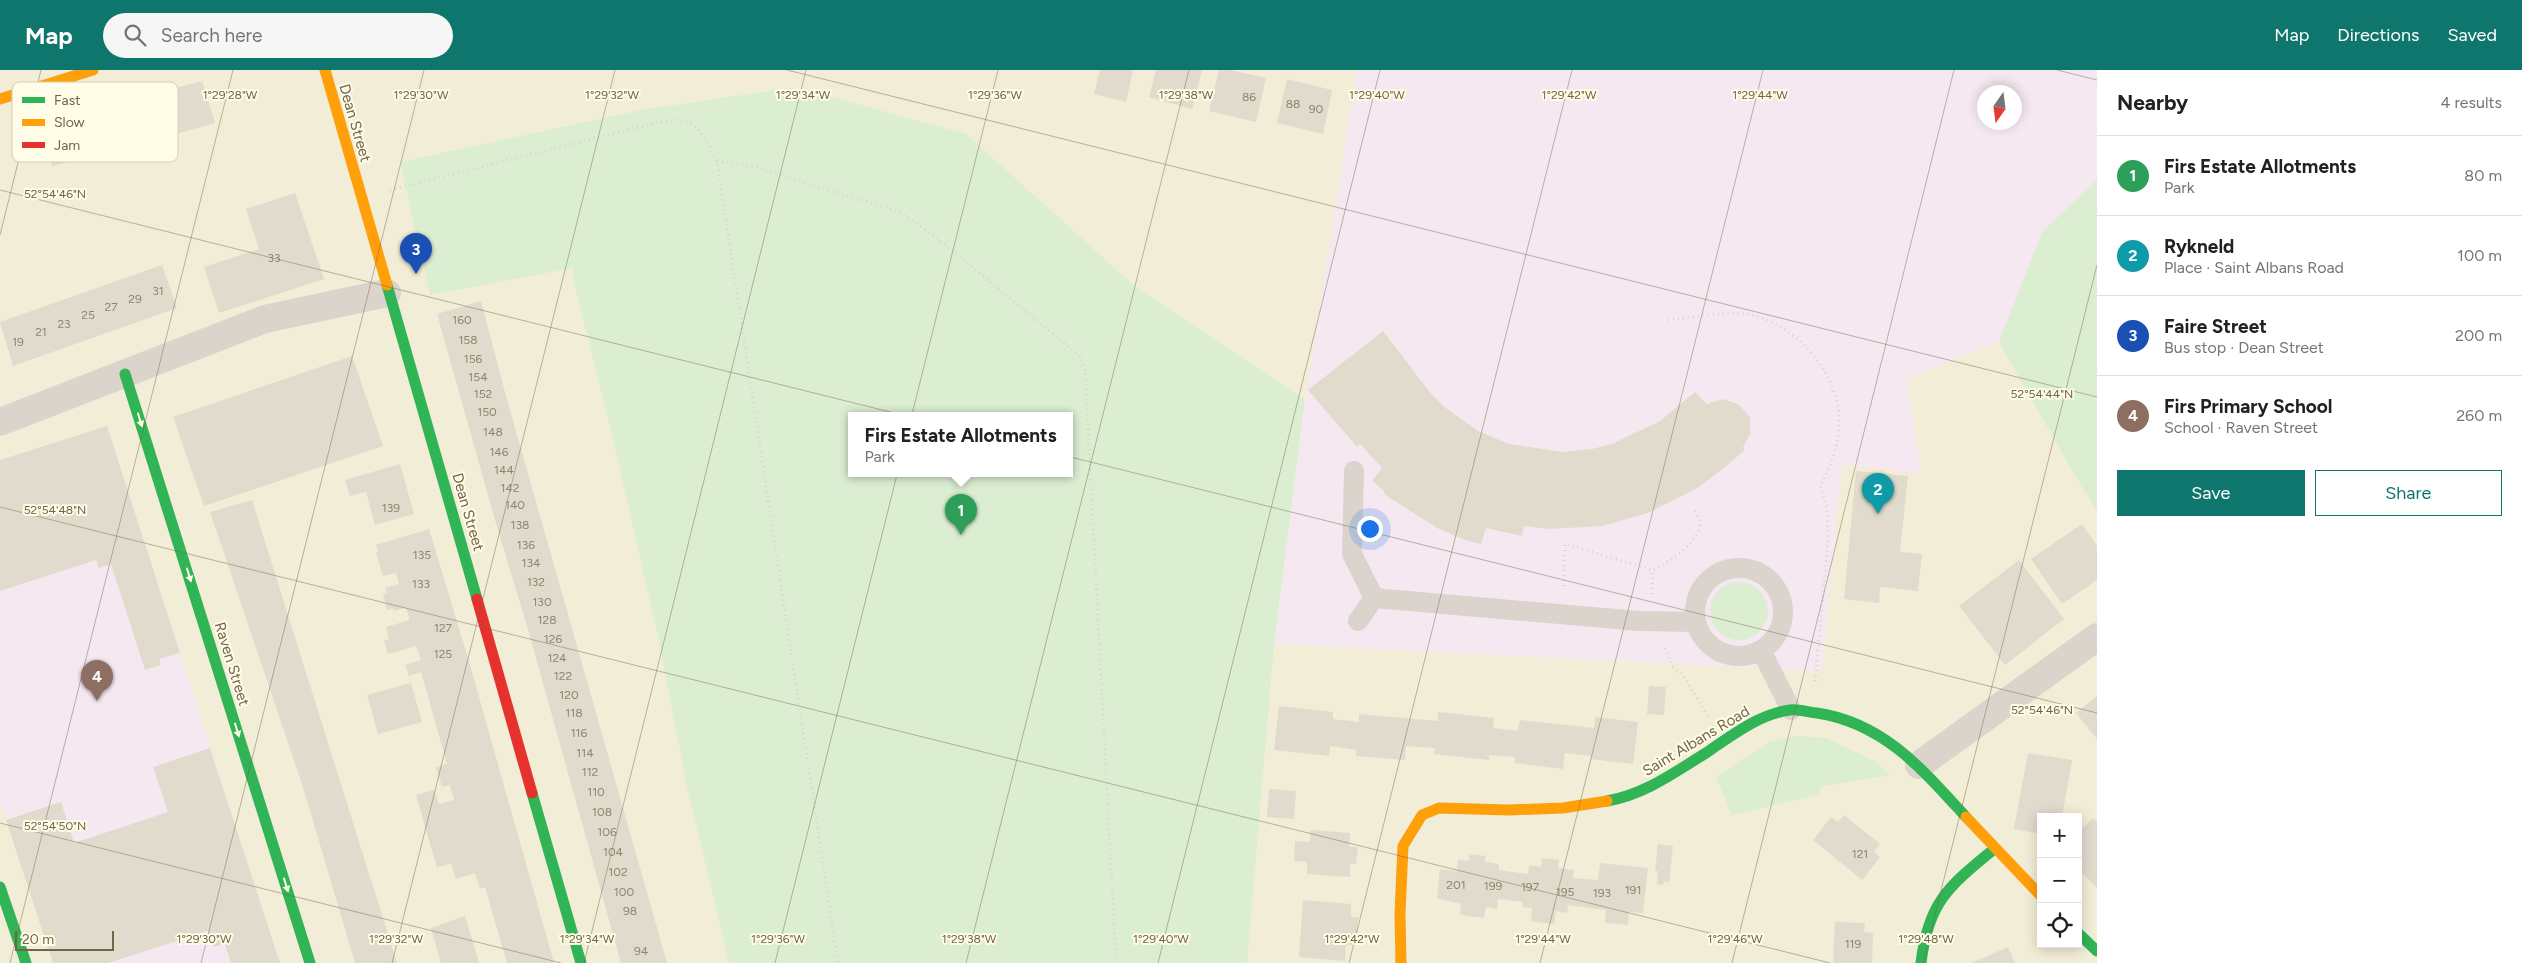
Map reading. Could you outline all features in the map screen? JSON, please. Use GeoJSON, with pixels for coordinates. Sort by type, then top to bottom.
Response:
{"type":"FeatureCollection","features":[{"type":"Feature","properties":{"kind":"street"},"geometry":{"type":"LineString","coordinates":[[54,82],[92,70]]}},
{"type":"Feature","properties":{"kind":"street","name":"Dean Street"},"geometry":{"type":"LineString","coordinates":[[324,70],[581,963]]}},
{"type":"Feature","properties":{"kind":"street"},"geometry":{"type":"LineString","coordinates":[[0,99],[12,95]]}},
{"type":"Feature","properties":{"kind":"street"},"geometry":{"type":"LineString","coordinates":[[0,422],[265,319],[387,293]]}},
{"type":"Feature","properties":{"kind":"street","name":"Raven Street"},"geometry":{"type":"LineString","coordinates":[[126,374],[310,963]]}},
{"type":"Feature","properties":{"kind":"street"},"geometry":{"type":"LineString","coordinates":[[1919,765],[2097,637]]}},
{"type":"Feature","properties":{"kind":"street","name":"Saint Albans Road"},"geometry":{"type":"LineString","coordinates":[[1401,963],[1403,846],[1422,815],[1439,808],[1509,810],[1563,808],[1614,800],[1656,784],[1746,726],[1768,716],[1791,710],[1822,714],[1851,722],[1883,737],[1919,765],[1994,849],[2037,892]]}},
{"type":"Feature","properties":{"kind":"street"},"geometry":{"type":"LineString","coordinates":[[1922,963],[1926,931],[1938,901],[1949,886],[1994,849]]}},
{"type":"Feature","properties":{"kind":"street"},"geometry":{"type":"LineString","coordinates":[[0,887],[26,963]]}},
{"type":"Feature","properties":{"kind":"street"},"geometry":{"type":"LineString","coordinates":[[2082,937],[2097,951]]}},
{"type":"Feature","properties":{"kind":"lane"},"geometry":{"type":"LineString","coordinates":[[1354,471],[1352,554],[1374,598]]}},
{"type":"Feature","properties":{"kind":"lane"},"geometry":{"type":"LineString","coordinates":[[1736,568],[1751,570],[1765,576],[1775,587],[1782,601],[1783,616],[1779,630],[1771,643],[1759,652],[1739,656],[1720,652],[1705,640],[1696,622],[1695,607],[1699,592],[1708,580],[1721,572],[1736,568]]}},
{"type":"Feature","properties":{"kind":"lane"},"geometry":{"type":"LineString","coordinates":[[1374,598],[1667,622],[1696,622]]}},
{"type":"Feature","properties":{"kind":"lane"},"geometry":{"type":"LineString","coordinates":[[1358,621],[1374,598]]}},
{"type":"Feature","properties":{"kind":"lane"},"geometry":{"type":"LineString","coordinates":[[1759,652],[1766,660],[1791,710]]}},
{"type":"Feature","properties":{"kind":"path"},"geometry":{"type":"LineString","coordinates":[[405,185],[655,123],[682,120],[695,126],[717,161],[838,963]]}},
{"type":"Feature","properties":{"kind":"path"},"geometry":{"type":"LineString","coordinates":[[717,161],[752,166],[899,212],[932,234],[1080,356],[1085,369],[1116,963]]}},
{"type":"Feature","properties":{"kind":"path"},"geometry":{"type":"LineString","coordinates":[[1668,320],[1745,314],[1766,320],[1784,329],[1812,353],[1831,387],[1839,423],[1832,460],[1820,486],[1827,508],[1828,540],[1815,671]]}},
{"type":"Feature","properties":{"kind":"path"},"geometry":{"type":"LineString","coordinates":[[1562,614],[1565,544],[1653,570]]}},
{"type":"Feature","properties":{"kind":"shaded area"},"geometry":{"type":"Polygon","coordinates":[[[0,70],[2097,70],[2097,963],[0,963],[0,70]]]}},
{"type":"Feature","properties":{"kind":"shaded area"},"geometry":{"type":"Polygon","coordinates":[[[1357,70],[2097,70],[2097,180],[2042,232],[1999,342],[1906,379],[1922,474],[1842,464],[1822,671],[1274,644],[1305,399],[1357,70]]]}},
{"type":"Feature","properties":{"kind":"shaded area"},"geometry":{"type":"Polygon","coordinates":[[[107,426],[275,948],[227,963],[53,963],[0,801],[0,460],[107,426]]]}},
{"type":"Feature","properties":{"kind":"green space"},"geometry":{"type":"Polygon","coordinates":[[[789,88],[825,95],[966,134],[1138,289],[1305,399],[1274,644],[1247,963],[729,963],[686,782],[659,641],[611,430],[573,278],[573,268],[430,295],[400,162],[641,110],[789,88]]]}},
{"type":"Feature","properties":{"kind":"green space"},"geometry":{"type":"Polygon","coordinates":[[[2097,180],[2097,510],[2077,479],[1999,342],[2042,232],[2097,180]]]}},
{"type":"Feature","properties":{"kind":"green space"},"geometry":{"type":"Polygon","coordinates":[[[1733,582],[1745,582],[1760,590],[1768,605],[1768,617],[1760,632],[1745,640],[1733,640],[1718,632],[1710,617],[1710,605],[1718,590],[1733,582]]]}},
{"type":"Feature","properties":{"kind":"green space"},"geometry":{"type":"Polygon","coordinates":[[[1796,736],[1826,738],[1875,761],[1890,775],[1820,787],[1821,794],[1732,815],[1716,777],[1769,742],[1796,736]]]}},
{"type":"Feature","properties":{"kind":"building"},"geometry":{"type":"Polygon","coordinates":[[[1100,70],[1133,70],[1126,102],[1094,94],[1100,70]]]}},
{"type":"Feature","properties":{"kind":"building"},"geometry":{"type":"Polygon","coordinates":[[[1156,70],[1202,70],[1192,109],[1149,97],[1156,70]]]}},
{"type":"Feature","properties":{"kind":"building"},"geometry":{"type":"Polygon","coordinates":[[[1219,70],[1230,70],[1266,78],[1256,122],[1209,111],[1219,70]]]}},
{"type":"Feature","properties":{"kind":"building"},"geometry":{"type":"Polygon","coordinates":[[[1287,79],[1332,90],[1323,134],[1277,123],[1287,79]]]}},
{"type":"Feature","properties":{"kind":"building"},"geometry":{"type":"Polygon","coordinates":[[[202,81],[215,123],[178,133],[178,88],[202,81]]]}},
{"type":"Feature","properties":{"kind":"building"},"geometry":{"type":"Polygon","coordinates":[[[51,162],[69,162],[52,166],[51,162]]]}},
{"type":"Feature","properties":{"kind":"building"},"geometry":{"type":"Polygon","coordinates":[[[295,193],[324,279],[219,313],[204,267],[259,249],[246,209],[295,193]]]}},
{"type":"Feature","properties":{"kind":"building"},"geometry":{"type":"Polygon","coordinates":[[[162,265],[177,308],[13,366],[0,322],[162,265]]]}},
{"type":"Feature","properties":{"kind":"building"},"geometry":{"type":"Polygon","coordinates":[[[481,301],[506,396],[667,963],[621,963],[529,633],[437,314],[481,301]]]}},
{"type":"Feature","properties":{"kind":"building"},"geometry":{"type":"Polygon","coordinates":[[[1383,331],[1432,395],[1447,409],[1478,431],[1509,444],[1563,452],[1592,449],[1612,444],[1660,421],[1695,392],[1707,404],[1723,399],[1738,404],[1750,417],[1750,434],[1743,447],[1745,450],[1720,471],[1696,489],[1648,513],[1602,526],[1549,529],[1524,526],[1522,536],[1486,528],[1481,544],[1465,540],[1437,528],[1384,494],[1384,491],[1372,481],[1382,468],[1360,444],[1357,447],[1308,390],[1383,331]]]}},
{"type":"Feature","properties":{"kind":"building"},"geometry":{"type":"Polygon","coordinates":[[[352,356],[383,446],[204,506],[173,417],[352,356]]]}},
{"type":"Feature","properties":{"kind":"building"},"geometry":{"type":"Polygon","coordinates":[[[107,426],[180,653],[159,659],[161,665],[145,670],[111,564],[99,568],[96,560],[0,591],[0,460],[107,426]]]}},
{"type":"Feature","properties":{"kind":"building"},"geometry":{"type":"Polygon","coordinates":[[[400,464],[414,514],[375,525],[366,492],[350,496],[345,480],[400,464]]]}},
{"type":"Feature","properties":{"kind":"building"},"geometry":{"type":"Polygon","coordinates":[[[1856,471],[1908,476],[1900,552],[1922,554],[1918,591],[1880,587],[1879,603],[1844,599],[1856,471]]]}},
{"type":"Feature","properties":{"kind":"building"},"geometry":{"type":"Polygon","coordinates":[[[252,500],[397,963],[355,963],[303,787],[210,512],[252,500]]]}},
{"type":"Feature","properties":{"kind":"building"},"geometry":{"type":"Polygon","coordinates":[[[2082,524],[2097,546],[2097,580],[2062,604],[2031,559],[2082,524]]]}},
{"type":"Feature","properties":{"kind":"building"},"geometry":{"type":"Polygon","coordinates":[[[429,529],[468,658],[554,963],[507,963],[485,887],[480,889],[475,873],[456,879],[451,863],[437,868],[416,795],[434,790],[439,804],[454,800],[450,785],[442,787],[436,767],[447,764],[421,672],[409,676],[405,665],[421,660],[416,646],[388,654],[384,641],[389,639],[386,627],[410,620],[406,608],[394,611],[393,608],[387,610],[383,594],[387,593],[385,588],[399,584],[396,573],[383,576],[376,553],[378,552],[376,545],[429,529]]]}},
{"type":"Feature","properties":{"kind":"building"},"geometry":{"type":"Polygon","coordinates":[[[2019,560],[2064,619],[2005,665],[1959,606],[2019,560]]]}},
{"type":"Feature","properties":{"kind":"building"},"geometry":{"type":"Polygon","coordinates":[[[411,683],[422,722],[378,734],[367,695],[411,683]]]}},
{"type":"Feature","properties":{"kind":"building"},"geometry":{"type":"Polygon","coordinates":[[[1649,686],[1666,687],[1664,715],[1647,714],[1649,686]]]}},
{"type":"Feature","properties":{"kind":"building"},"geometry":{"type":"Polygon","coordinates":[[[2097,696],[2097,739],[2076,713],[2097,696]]]}},
{"type":"Feature","properties":{"kind":"building"},"geometry":{"type":"Polygon","coordinates":[[[1279,706],[1333,712],[1333,719],[1359,722],[1359,714],[1438,721],[1438,712],[1494,718],[1493,728],[1518,731],[1520,720],[1594,728],[1595,717],[1638,722],[1633,764],[1591,759],[1591,756],[1565,753],[1563,769],[1515,763],[1515,757],[1489,755],[1489,760],[1434,754],[1435,748],[1406,746],[1405,760],[1356,756],[1357,750],[1330,746],[1329,756],[1274,750],[1279,706]]]}},
{"type":"Feature","properties":{"kind":"building"},"geometry":{"type":"Polygon","coordinates":[[[210,748],[280,963],[231,963],[225,944],[213,947],[208,931],[108,963],[53,963],[6,820],[61,802],[74,843],[168,812],[153,767],[210,748]]]}},
{"type":"Feature","properties":{"kind":"building"},"geometry":{"type":"Polygon","coordinates":[[[2028,753],[2072,760],[2063,813],[2037,813],[2037,833],[2014,829],[2028,753]]]}},
{"type":"Feature","properties":{"kind":"building"},"geometry":{"type":"Polygon","coordinates":[[[1269,789],[1296,791],[1294,819],[1267,817],[1269,789]]]}},
{"type":"Feature","properties":{"kind":"building"},"geometry":{"type":"Polygon","coordinates":[[[1844,815],[1880,844],[1874,852],[1880,857],[1862,880],[1813,840],[1831,817],[1838,822],[1844,815]]]}},
{"type":"Feature","properties":{"kind":"building"},"geometry":{"type":"Polygon","coordinates":[[[2093,818],[2097,822],[2097,888],[2082,873],[2082,829],[2093,818]]]}},
{"type":"Feature","properties":{"kind":"building"},"geometry":{"type":"Polygon","coordinates":[[[1310,830],[1350,833],[1349,847],[1358,847],[1356,864],[1350,864],[1350,877],[1307,874],[1307,862],[1294,861],[1295,841],[1310,842],[1310,830]]]}},
{"type":"Feature","properties":{"kind":"building"},"geometry":{"type":"Polygon","coordinates":[[[1658,844],[1673,846],[1669,882],[1664,881],[1663,885],[1657,884],[1658,871],[1655,871],[1658,844]]]}},
{"type":"Feature","properties":{"kind":"building"},"geometry":{"type":"Polygon","coordinates":[[[1469,854],[1486,856],[1485,862],[1499,864],[1499,870],[1528,874],[1529,865],[1541,867],[1542,858],[1559,860],[1558,868],[1574,870],[1573,878],[1598,880],[1600,863],[1648,868],[1643,913],[1629,912],[1628,925],[1605,923],[1606,910],[1568,905],[1567,913],[1556,911],[1554,924],[1531,921],[1532,908],[1522,907],[1523,902],[1498,899],[1497,909],[1486,907],[1484,918],[1460,915],[1461,904],[1437,898],[1440,869],[1457,871],[1458,860],[1469,861],[1469,854]]]}},
{"type":"Feature","properties":{"kind":"building"},"geometry":{"type":"Polygon","coordinates":[[[1303,900],[1351,904],[1351,917],[1358,917],[1356,945],[1346,945],[1345,961],[1299,957],[1303,900]]]}},
{"type":"Feature","properties":{"kind":"building"},"geometry":{"type":"Polygon","coordinates":[[[465,916],[479,963],[441,963],[431,928],[465,916]]]}},
{"type":"Feature","properties":{"kind":"building"},"geometry":{"type":"Polygon","coordinates":[[[1835,922],[1865,923],[1864,932],[1873,933],[1872,963],[1833,963],[1835,922]]]}},
{"type":"Feature","properties":{"kind":"building"},"geometry":{"type":"Polygon","coordinates":[[[2008,947],[2015,963],[1972,963],[1985,957],[2008,947]]]}},
{"type":"Feature","properties":{"kind":"traffic: fast"},"geometry":{"type":"LineString","coordinates":[[387,285],[477,599]]}},
{"type":"Feature","properties":{"kind":"traffic: fast"},"geometry":{"type":"LineString","coordinates":[[125,374],[310,963]]}},
{"type":"Feature","properties":{"kind":"traffic: fast"},"geometry":{"type":"LineString","coordinates":[[1607,801],[1634,794],[1659,782],[1756,721],[1779,712],[1796,710],[1841,718],[1863,727],[1882,738],[1918,766],[1966,817]]}},
{"type":"Feature","properties":{"kind":"traffic: fast"},"geometry":{"type":"LineString","coordinates":[[532,793],[581,963]]}},
{"type":"Feature","properties":{"kind":"traffic: fast"},"geometry":{"type":"LineString","coordinates":[[1921,963],[1929,925],[1943,897],[1953,885],[1994,849]]}},
{"type":"Feature","properties":{"kind":"traffic: fast"},"geometry":{"type":"LineString","coordinates":[[0,887],[26,963]]}},
{"type":"Feature","properties":{"kind":"traffic: fast"},"geometry":{"type":"LineString","coordinates":[[2082,937],[2097,951]]}},
{"type":"Feature","properties":{"kind":"traffic: slow"},"geometry":{"type":"LineString","coordinates":[[55,82],[93,70]]}},
{"type":"Feature","properties":{"kind":"traffic: slow"},"geometry":{"type":"LineString","coordinates":[[325,70],[387,285]]}},
{"type":"Feature","properties":{"kind":"traffic: slow"},"geometry":{"type":"LineString","coordinates":[[0,99],[12,95]]}},
{"type":"Feature","properties":{"kind":"traffic: slow"},"geometry":{"type":"LineString","coordinates":[[1401,963],[1400,914],[1403,846],[1422,815],[1439,808],[1509,810],[1563,808],[1607,801]]}},
{"type":"Feature","properties":{"kind":"traffic: slow"},"geometry":{"type":"LineString","coordinates":[[1966,817],[2037,892]]}},
{"type":"Feature","properties":{"kind":"traffic: jam"},"geometry":{"type":"LineString","coordinates":[[477,599],[532,793]]}},
{"type":"Feature","properties":{"kind":"place","name":"Faire Street"},"geometry":{"type":"Point","coordinates":[416,274]}},
{"type":"Feature","properties":{"kind":"place","name":"Rykneld"},"geometry":{"type":"Point","coordinates":[1878,514]}},
{"type":"Feature","properties":{"kind":"place","name":"Firs Estate Allotments"},"geometry":{"type":"Point","coordinates":[961,535]}},
{"type":"Feature","properties":{"kind":"place","name":"Firs Primary School"},"geometry":{"type":"Point","coordinates":[97,701]}}]}
